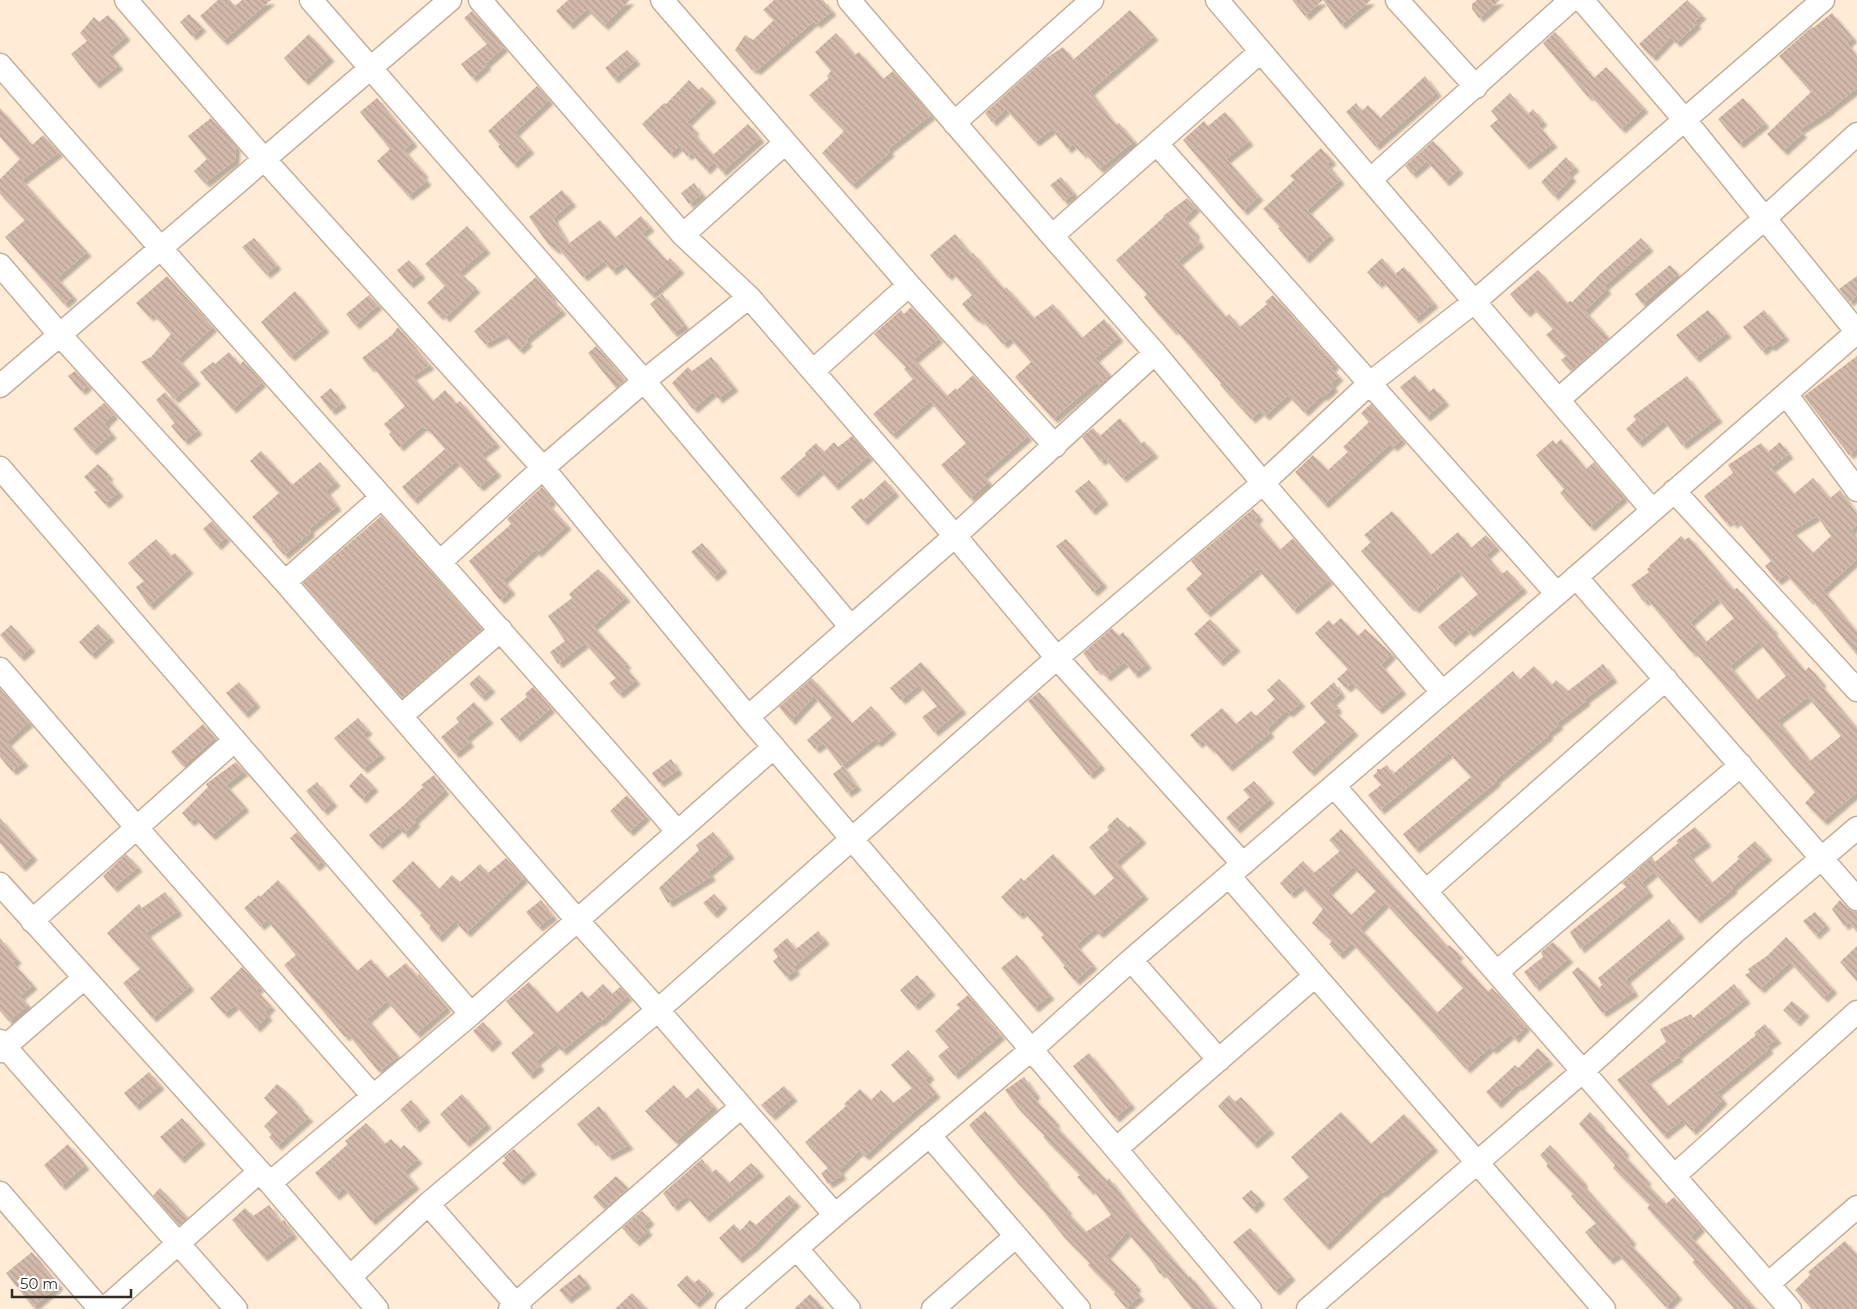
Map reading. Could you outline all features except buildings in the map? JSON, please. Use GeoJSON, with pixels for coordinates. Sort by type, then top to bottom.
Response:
{"type":"FeatureCollection","features":[{"type":"Feature","properties":{"kind":"street"},"geometry":{"type":"LineString","coordinates":[[126,0],[264,159],[543,468],[748,717],[1116,1148],[1250,1309]]}},
{"type":"Feature","properties":{"kind":"street"},"geometry":{"type":"LineString","coordinates":[[311,0],[644,381],[850,626]]}},
{"type":"Feature","properties":{"kind":"street"},"geometry":{"type":"LineString","coordinates":[[0,386],[450,0]]}},
{"type":"Feature","properties":{"kind":"street"},"geometry":{"type":"LineString","coordinates":[[480,0],[683,235],[749,297],[955,536],[1236,870],[1315,976],[1604,1309]]}},
{"type":"Feature","properties":{"kind":"street"},"geometry":{"type":"LineString","coordinates":[[662,0],[909,285],[1055,446]]}},
{"type":"Feature","properties":{"kind":"street"},"geometry":{"type":"LineString","coordinates":[[849,0],[1052,236],[1155,352],[1263,483],[1442,692]]}},
{"type":"Feature","properties":{"kind":"street"},"geometry":{"type":"LineString","coordinates":[[954,122],[1092,0]]}},
{"type":"Feature","properties":{"kind":"street"},"geometry":{"type":"LineString","coordinates":[[1217,0],[1652,510]]}},
{"type":"Feature","properties":{"kind":"street"},"geometry":{"type":"LineString","coordinates":[[1397,0],[1476,87]]}},
{"type":"Feature","properties":{"kind":"street"},"geometry":{"type":"LineString","coordinates":[[1370,180],[1571,0]]}},
{"type":"Feature","properties":{"kind":"street"},"geometry":{"type":"LineString","coordinates":[[727,1309],[1032,1049],[1131,960],[1557,594],[1857,332],[1684,119],[1582,0]]}},
{"type":"Feature","properties":{"kind":"street"},"geometry":{"type":"LineString","coordinates":[[350,1277],[428,1204],[658,1010],[1057,658],[1263,483],[1370,383],[1474,302],[1823,0]]}},
{"type":"Feature","properties":{"kind":"street"},"geometry":{"type":"LineString","coordinates":[[1052,236],[1260,52]]}},
{"type":"Feature","properties":{"kind":"street"},"geometry":{"type":"LineString","coordinates":[[0,65],[160,249],[501,630],[677,831]]}},
{"type":"Feature","properties":{"kind":"street"},"geometry":{"type":"LineString","coordinates":[[1558,400],[1764,219],[1857,134]]}},
{"type":"Feature","properties":{"kind":"street"},"geometry":{"type":"LineString","coordinates":[[683,235],[785,143]]}},
{"type":"Feature","properties":{"kind":"street"},"geometry":{"type":"LineString","coordinates":[[1157,144],[1557,594]]}},
{"type":"Feature","properties":{"kind":"street"},"geometry":{"type":"LineString","coordinates":[[0,265],[60,334],[285,582],[835,1215]]}},
{"type":"Feature","properties":{"kind":"street"},"geometry":{"type":"LineString","coordinates":[[813,371],[909,285]]}},
{"type":"Feature","properties":{"kind":"street"},"geometry":{"type":"LineString","coordinates":[[440,562],[543,468],[644,381],[749,297]]}},
{"type":"Feature","properties":{"kind":"street"},"geometry":{"type":"LineString","coordinates":[[748,717],[955,536],[1155,352]]}},
{"type":"Feature","properties":{"kind":"street"},"geometry":{"type":"LineString","coordinates":[[1786,394],[1857,490]]}},
{"type":"Feature","properties":{"kind":"street"},"geometry":{"type":"LineString","coordinates":[[0,468],[471,1014]]}},
{"type":"Feature","properties":{"kind":"street"},"geometry":{"type":"LineString","coordinates":[[1674,491],[1857,690]]}},
{"type":"Feature","properties":{"kind":"street"},"geometry":{"type":"LineString","coordinates":[[285,582],[382,497]]}},
{"type":"Feature","properties":{"kind":"street"},"geometry":{"type":"LineString","coordinates":[[1576,577],[1857,899]]}},
{"type":"Feature","properties":{"kind":"street"},"geometry":{"type":"LineString","coordinates":[[401,716],[501,630]]}},
{"type":"Feature","properties":{"kind":"street"},"geometry":{"type":"LineString","coordinates":[[0,670],[136,828],[373,1096]]}},
{"type":"Feature","properties":{"kind":"street"},"geometry":{"type":"LineString","coordinates":[[1426,891],[1666,679]]}},
{"type":"Feature","properties":{"kind":"street"},"geometry":{"type":"LineString","coordinates":[[32,921],[235,740]]}},
{"type":"Feature","properties":{"kind":"street"},"geometry":{"type":"LineString","coordinates":[[104,1309],[178,1243],[373,1096],[471,1014],[774,747]]}},
{"type":"Feature","properties":{"kind":"street"},"geometry":{"type":"LineString","coordinates":[[1497,972],[1741,766]]}},
{"type":"Feature","properties":{"kind":"street"},"geometry":{"type":"LineString","coordinates":[[1334,786],[1790,1309]]}},
{"type":"Feature","properties":{"kind":"street"},"geometry":{"type":"LineString","coordinates":[[1308,1309],[1478,1163],[1583,1071],[1735,932],[1857,828]]}},
{"type":"Feature","properties":{"kind":"street"},"geometry":{"type":"LineString","coordinates":[[0,884],[265,1178],[377,1309]]}},
{"type":"Feature","properties":{"kind":"street"},"geometry":{"type":"LineString","coordinates":[[1131,960],[1219,1060]]}},
{"type":"Feature","properties":{"kind":"street"},"geometry":{"type":"LineString","coordinates":[[1116,1148],[1315,976]]}},
{"type":"Feature","properties":{"kind":"street"},"geometry":{"type":"LineString","coordinates":[[84,978],[2,1046],[236,1309]]}},
{"type":"Feature","properties":{"kind":"street"},"geometry":{"type":"LineString","coordinates":[[1674,1176],[1857,1012]]}},
{"type":"Feature","properties":{"kind":"street"},"geometry":{"type":"LineString","coordinates":[[428,1204],[516,1307],[741,1107]]}},
{"type":"Feature","properties":{"kind":"street"},"geometry":{"type":"LineString","coordinates":[[929,1135],[1080,1309]]}},
{"type":"Feature","properties":{"kind":"street"},"geometry":{"type":"LineString","coordinates":[[0,1193],[100,1309]]}},
{"type":"Feature","properties":{"kind":"street"},"geometry":{"type":"LineString","coordinates":[[1768,1284],[1857,1207]]}},
{"type":"Feature","properties":{"kind":"street"},"geometry":{"type":"LineString","coordinates":[[933,1309],[1016,1236]]}},
{"type":"Feature","properties":{"kind":"street"},"geometry":{"type":"LineString","coordinates":[[797,1249],[849,1309]]}}]}
